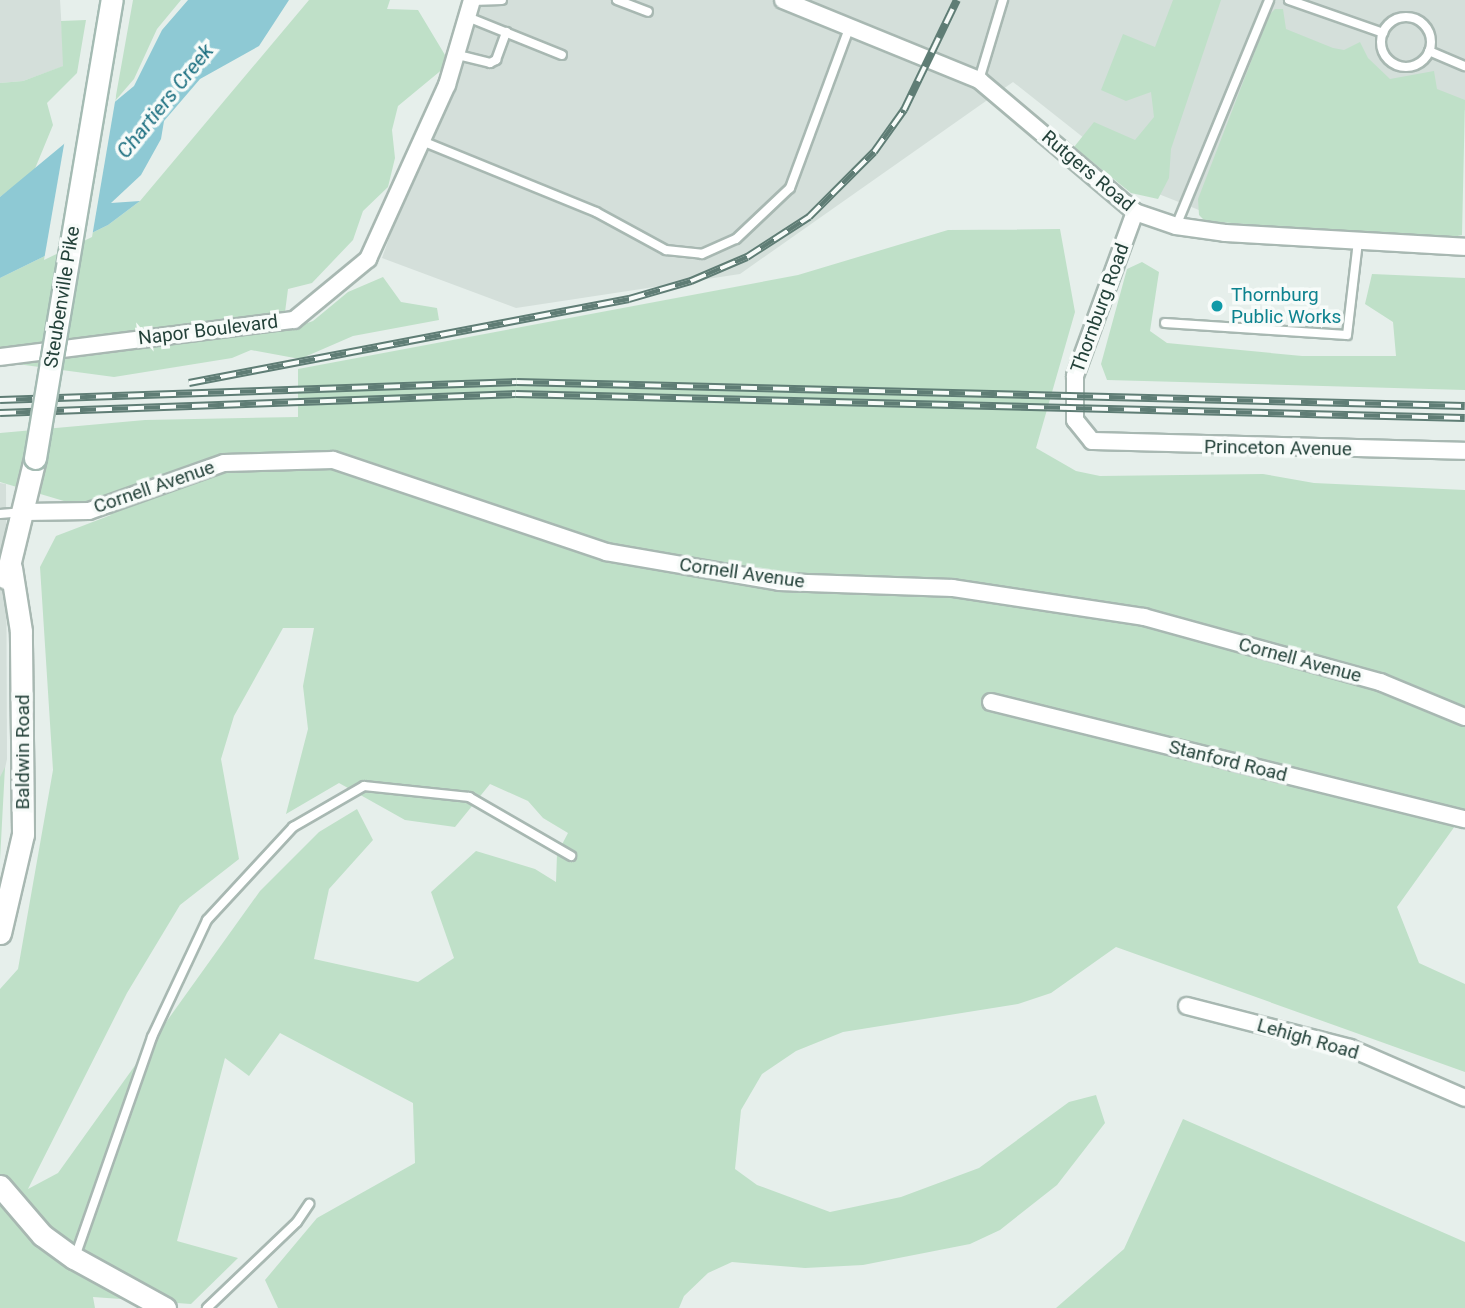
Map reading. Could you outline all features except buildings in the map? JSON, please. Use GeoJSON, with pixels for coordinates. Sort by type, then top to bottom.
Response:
{"type":"FeatureCollection","features":[{"type":"Feature","properties":{"kind":"main road","name":"Steubenville Pike"},"geometry":{"type":"LineString","coordinates":[[0,590],[11,568],[25,512],[112,0]]}},
{"type":"Feature","properties":{"kind":"main road","name":"Baldwin Road"},"geometry":{"type":"LineString","coordinates":[[0,933],[23,834],[22,631],[11,568]]}},
{"type":"Feature","properties":{"kind":"main road"},"geometry":{"type":"LineString","coordinates":[[0,1186],[42,1235],[74,1258],[165,1308]]}},
{"type":"Feature","properties":{"kind":"street","name":"Napor Boulevard"},"geometry":{"type":"LineString","coordinates":[[0,357],[294,320],[368,260],[422,141],[457,55],[470,18],[472,0]]}},
{"type":"Feature","properties":{"kind":"street","name":"Rutgers Road"},"geometry":{"type":"LineString","coordinates":[[783,0],[979,80],[1135,212],[1176,226],[1465,247]]}},
{"type":"Feature","properties":{"kind":"street","name":"Thornburg Road"},"geometry":{"type":"LineString","coordinates":[[1092,441],[1075,421],[1075,376],[1135,212]]}},
{"type":"Feature","properties":{"kind":"street","name":"Princeton Avenue"},"geometry":{"type":"LineString","coordinates":[[1092,441],[1465,451]]}},
{"type":"Feature","properties":{"kind":"street","name":"Cornell Avenue"},"geometry":{"type":"LineString","coordinates":[[25,512],[89,511],[224,463],[333,460],[607,552],[779,582],[953,588],[1144,617],[1380,681],[1465,717]]}},
{"type":"Feature","properties":{"kind":"street","name":"Stanford Road"},"geometry":{"type":"LineString","coordinates":[[991,702],[1465,819]]}},
{"type":"Feature","properties":{"kind":"street","name":"Lehigh Road"},"geometry":{"type":"LineString","coordinates":[[1187,1006],[1350,1048],[1465,1098]]}},
{"type":"Feature","properties":{"kind":"lane"},"geometry":{"type":"LineString","coordinates":[[472,0],[502,0]]}},
{"type":"Feature","properties":{"kind":"lane"},"geometry":{"type":"LineString","coordinates":[[617,0],[648,12]]}},
{"type":"Feature","properties":{"kind":"lane"},"geometry":{"type":"LineString","coordinates":[[979,80],[1003,0]]}},
{"type":"Feature","properties":{"kind":"lane"},"geometry":{"type":"LineString","coordinates":[[1176,226],[1269,0]]}},
{"type":"Feature","properties":{"kind":"lane"},"geometry":{"type":"LineString","coordinates":[[1289,0],[1383,33]]}},
{"type":"Feature","properties":{"kind":"lane"},"geometry":{"type":"LineString","coordinates":[[470,18],[562,55]]}},
{"type":"Feature","properties":{"kind":"lane"},"geometry":{"type":"LineString","coordinates":[[1411,18],[1425,27],[1429,51],[1412,66],[1396,65],[1385,55],[1383,33],[1394,20],[1411,18]]}},
{"type":"Feature","properties":{"kind":"lane"},"geometry":{"type":"LineString","coordinates":[[422,141],[596,212],[666,250],[702,254],[736,239],[790,188],[850,26]]}},
{"type":"Feature","properties":{"kind":"lane"},"geometry":{"type":"LineString","coordinates":[[457,55],[490,63],[496,60],[506,32]]}},
{"type":"Feature","properties":{"kind":"lane"},"geometry":{"type":"LineString","coordinates":[[1429,51],[1465,66]]}},
{"type":"Feature","properties":{"kind":"lane"},"geometry":{"type":"LineString","coordinates":[[1164,323],[1347,335],[1358,241]]}},
{"type":"Feature","properties":{"kind":"lane"},"geometry":{"type":"LineString","coordinates":[[0,514],[25,512]]}},
{"type":"Feature","properties":{"kind":"lane"},"geometry":{"type":"LineString","coordinates":[[74,1258],[152,1037],[207,920],[293,827],[364,786],[469,797],[571,856]]}},
{"type":"Feature","properties":{"kind":"lane"},"geometry":{"type":"LineString","coordinates":[[207,1308],[297,1222],[309,1204]]}},
{"type":"Feature","properties":{"kind":"shaded area"},"geometry":{"type":"Polygon","coordinates":[[[0,0],[60,0],[64,66],[23,81],[0,83],[0,0]]]}},
{"type":"Feature","properties":{"kind":"shaded area"},"geometry":{"type":"Polygon","coordinates":[[[474,0],[1465,0],[1465,110],[1204,212],[1151,191],[1013,82],[740,274],[516,308],[382,258],[474,0]]]}},
{"type":"Feature","properties":{"kind":"shaded area"},"geometry":{"type":"Polygon","coordinates":[[[0,483],[6,484],[7,759],[0,792],[0,483]]]}},
{"type":"Feature","properties":{"kind":"green space"},"geometry":{"type":"Polygon","coordinates":[[[133,0],[181,0],[157,29],[134,79],[115,101],[133,0]]]}},
{"type":"Feature","properties":{"kind":"green space"},"geometry":{"type":"Polygon","coordinates":[[[309,0],[390,0],[387,9],[418,10],[445,55],[444,68],[398,106],[392,130],[395,158],[388,187],[363,211],[353,240],[312,283],[288,289],[284,320],[299,326],[313,321],[348,292],[383,277],[401,302],[437,308],[439,320],[353,336],[300,359],[251,350],[232,358],[114,377],[17,364],[0,353],[0,278],[108,225],[140,201],[309,0]]]}},
{"type":"Feature","properties":{"kind":"green space"},"geometry":{"type":"Polygon","coordinates":[[[1173,0],[1221,0],[1171,149],[1169,178],[1158,199],[1131,193],[1074,147],[1094,122],[1135,140],[1154,117],[1151,92],[1126,101],[1101,90],[1123,34],[1155,47],[1173,0]]]}},
{"type":"Feature","properties":{"kind":"green space"},"geometry":{"type":"Polygon","coordinates":[[[1275,9],[1283,9],[1286,29],[1333,48],[1344,50],[1360,42],[1368,58],[1390,79],[1434,71],[1437,89],[1465,100],[1462,235],[1444,239],[1205,221],[1199,215],[1198,199],[1269,15],[1275,9]]]}},
{"type":"Feature","properties":{"kind":"green space"},"geometry":{"type":"Polygon","coordinates":[[[86,20],[77,73],[47,103],[53,125],[34,171],[0,197],[0,83],[23,81],[63,66],[61,21],[86,20]]]}},
{"type":"Feature","properties":{"kind":"green space"},"geometry":{"type":"Polygon","coordinates":[[[1060,229],[1075,312],[1036,448],[1076,471],[1100,476],[1263,474],[1314,483],[1465,490],[1465,812],[1397,907],[1419,963],[1465,984],[1465,1072],[1116,947],[1051,993],[1018,1004],[843,1032],[796,1051],[762,1074],[741,1110],[735,1169],[757,1185],[830,1212],[901,1197],[979,1168],[1069,1102],[1096,1095],[1105,1123],[1057,1185],[1000,1230],[970,1244],[863,1265],[805,1268],[732,1262],[708,1273],[684,1296],[679,1308],[278,1308],[265,1280],[317,1218],[415,1163],[413,1103],[280,1033],[249,1076],[225,1058],[177,1241],[238,1258],[191,1304],[93,1297],[95,1308],[0,1308],[0,989],[18,969],[53,770],[40,567],[56,536],[111,515],[0,482],[0,433],[145,420],[298,417],[298,369],[798,275],[948,230],[1060,229]],[[283,628],[234,716],[221,759],[239,859],[180,905],[127,993],[28,1189],[58,1173],[260,891],[319,832],[357,809],[373,840],[329,889],[314,959],[418,982],[454,958],[431,892],[476,851],[535,869],[556,882],[557,854],[568,833],[543,818],[528,801],[490,784],[455,827],[405,820],[339,783],[286,814],[308,729],[303,686],[314,628],[283,628]]]}},
{"type":"Feature","properties":{"kind":"green space"},"geometry":{"type":"Polygon","coordinates":[[[1142,262],[1159,272],[1150,331],[1167,343],[1302,356],[1396,356],[1393,322],[1365,304],[1372,274],[1465,278],[1465,390],[1107,380],[1101,364],[1127,269],[1142,262]]]}},
{"type":"Feature","properties":{"kind":"green space"},"geometry":{"type":"Polygon","coordinates":[[[5,767],[0,860],[0,777],[5,767]]]}},
{"type":"Feature","properties":{"kind":"green space"},"geometry":{"type":"Polygon","coordinates":[[[1183,1119],[1465,1242],[1465,1308],[1056,1308],[1124,1249],[1183,1119]]]}},
{"type":"Feature","properties":{"kind":"water","name":"Chartiers Creek"},"geometry":{"type":"Polygon","coordinates":[[[188,0],[289,0],[259,46],[200,79],[164,121],[161,139],[141,175],[111,203],[140,201],[108,225],[0,278],[0,197],[134,86],[162,30],[188,0]]]}},
{"type":"Feature","properties":{"kind":"pier"},"geometry":{"type":"Polygon","coordinates":[[[116,96],[92,237],[44,260],[65,139],[116,96]]]}},
{"type":"Feature","properties":{"kind":"railway"},"geometry":{"type":"LineString","coordinates":[[189,383],[629,299],[691,281],[747,257],[809,217],[874,152],[904,110],[957,0]]}},
{"type":"Feature","properties":{"kind":"railway"},"geometry":{"type":"LineString","coordinates":[[0,400],[517,382],[1465,406]]}},
{"type":"Feature","properties":{"kind":"railway"},"geometry":{"type":"LineString","coordinates":[[0,413],[516,394],[1465,418]]}},
{"type":"Feature","properties":{"kind":"place","name":"Thornburg Public Works"},"geometry":{"type":"Point","coordinates":[1217,306]}}]}
